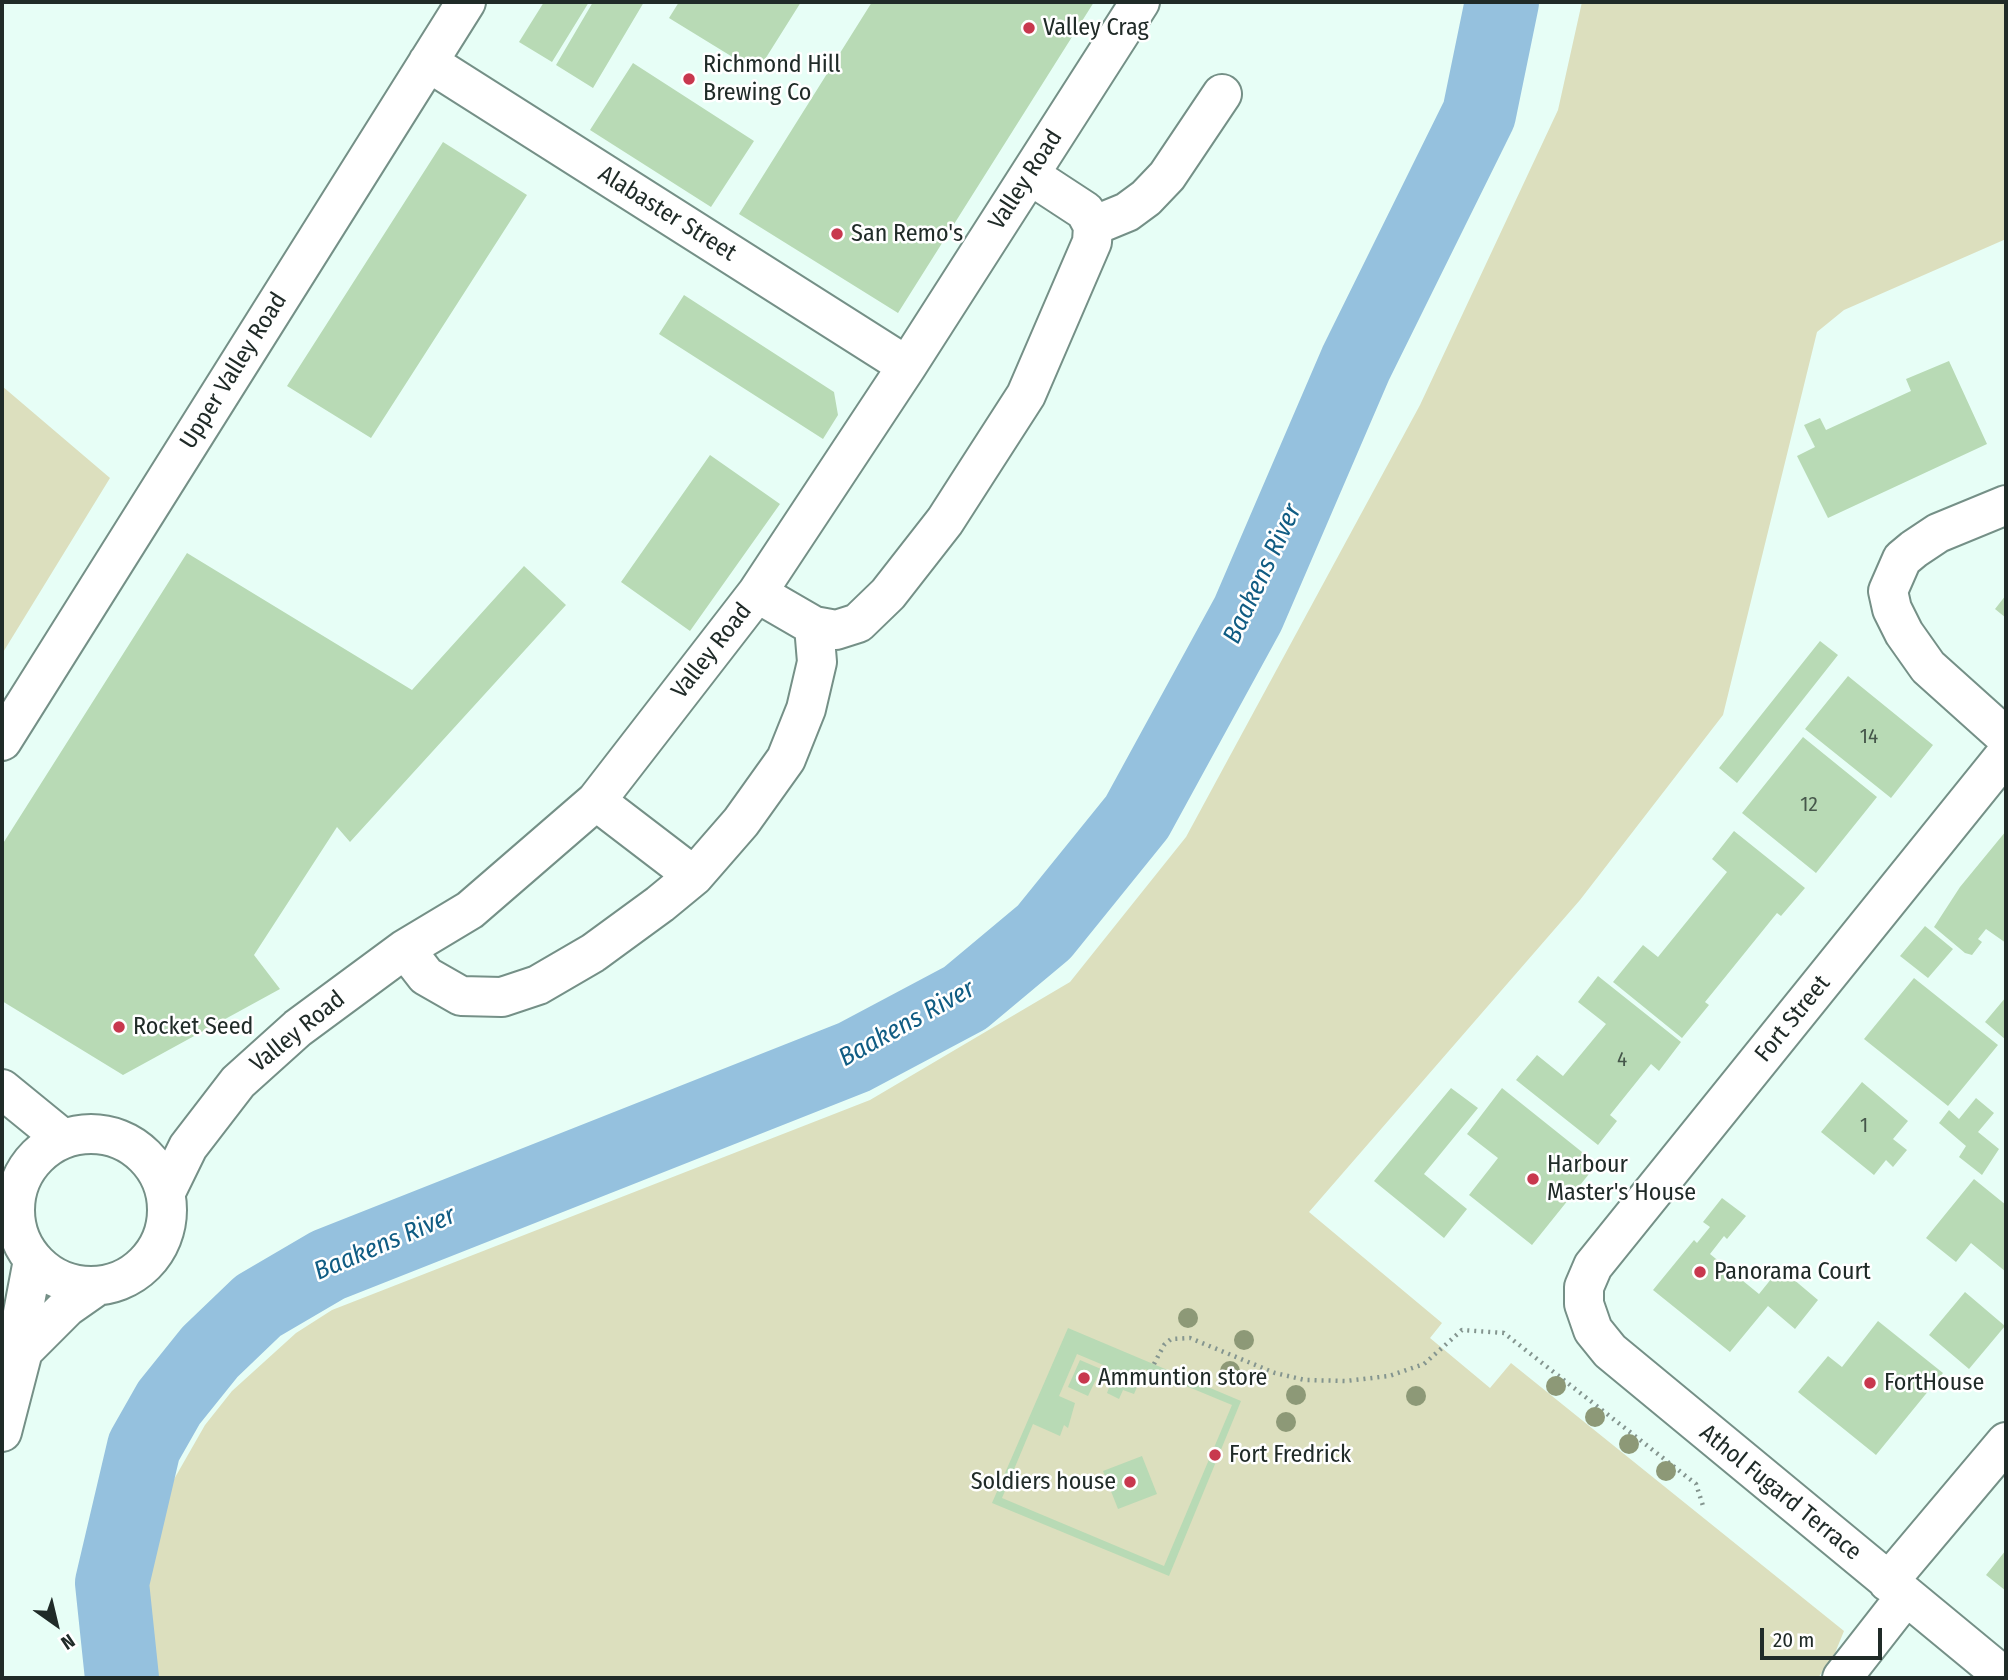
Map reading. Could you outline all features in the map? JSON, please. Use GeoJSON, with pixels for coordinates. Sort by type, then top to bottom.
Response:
{"type":"FeatureCollection","features":[{"type":"Feature","properties":{"kind":"street","name":"Upper Valley Road"},"geometry":{"type":"LineString","coordinates":[[2,741],[466,2]]}},
{"type":"Feature","properties":{"kind":"street","name":"Valley Road"},"geometry":{"type":"LineString","coordinates":[[166,1192],[188,1147],[237,1082],[298,1028],[405,949],[470,911],[596,801],[757,593],[907,366],[1140,2]]}},
{"type":"Feature","properties":{"kind":"street","name":"Alabaster Street"},"geometry":{"type":"LineString","coordinates":[[428,62],[907,366]]}},
{"type":"Feature","properties":{"kind":"street"},"geometry":{"type":"LineString","coordinates":[[1093,226],[1127,212],[1146,198],[1167,176],[1222,94]]}},
{"type":"Feature","properties":{"kind":"street"},"geometry":{"type":"LineString","coordinates":[[757,593],[814,626],[836,630],[858,623],[888,594],[945,521],[1026,396],[1092,242],[1093,226],[1085,211],[1030,175]]}},
{"type":"Feature","properties":{"kind":"street"},"geometry":{"type":"LineString","coordinates":[[2006,505],[1938,533],[1902,559],[1892,576],[1888,591],[1892,609],[1904,633],[1928,667],[2006,737]]}},
{"type":"Feature","properties":{"kind":"street"},"geometry":{"type":"LineString","coordinates":[[405,949],[426,976],[461,996],[502,997],[538,985],[593,953],[694,876],[741,822],[786,759],[807,709],[817,662],[814,626]]}},
{"type":"Feature","properties":{"kind":"street","name":"Fort Street"},"geometry":{"type":"LineString","coordinates":[[1584,1287],[1593,1266],[2006,754]]}},
{"type":"Feature","properties":{"kind":"street"},"geometry":{"type":"LineString","coordinates":[[596,801],[694,876]]}},
{"type":"Feature","properties":{"kind":"street"},"geometry":{"type":"LineString","coordinates":[[2,1089],[62,1138]]}},
{"type":"Feature","properties":{"kind":"street"},"geometry":{"type":"LineString","coordinates":[[23,1351],[67,1307],[97,1286],[128,1276],[153,1255],[163,1235],[168,1214],[166,1192],[158,1172],[144,1155],[126,1141],[95,1134],[62,1138],[44,1149],[29,1164],[19,1183],[8,1186],[18,1233],[33,1260],[43,1270],[68,1283],[97,1286]]}},
{"type":"Feature","properties":{"kind":"street"},"geometry":{"type":"LineString","coordinates":[[2,1432],[23,1351],[22,1318],[33,1260]]}},
{"type":"Feature","properties":{"kind":"street","name":"Athol Fugard Terrace"},"geometry":{"type":"LineString","coordinates":[[1584,1287],[1584,1304],[1593,1330],[1610,1351],[2006,1678]]}},
{"type":"Feature","properties":{"kind":"street"},"geometry":{"type":"LineString","coordinates":[[1842,1678],[1897,1589],[2006,1442]]}},
{"type":"Feature","properties":{"kind":"path"},"geometry":{"type":"LineString","coordinates":[[1154,1364],[1164,1345],[1171,1339],[1190,1338],[1275,1373],[1305,1380],[1346,1381],[1389,1376],[1424,1364],[1441,1352],[1462,1330],[1504,1333],[1696,1484],[1704,1509]]}},
{"type":"Feature","properties":{"kind":"green space"},"geometry":{"type":"Polygon","coordinates":[[[1582,2],[2006,2],[2006,239],[1844,310],[1817,332],[1723,715],[1580,900],[1309,1212],[1442,1323],[1430,1338],[1490,1388],[1511,1363],[1844,1631],[1835,1653],[1818,1678],[155,1678],[144,1593],[151,1534],[165,1495],[205,1425],[232,1391],[296,1333],[332,1310],[870,1100],[1070,982],[1186,837],[1420,405],[1558,110],[1582,2]]]}},
{"type":"Feature","properties":{"kind":"green space"},"geometry":{"type":"Polygon","coordinates":[[[2,386],[110,478],[2,654],[2,386]]]}},
{"type":"Feature","properties":{"kind":"building"},"geometry":{"type":"Polygon","coordinates":[[[544,2],[589,2],[552,62],[519,42],[544,2]]]}},
{"type":"Feature","properties":{"kind":"building"},"geometry":{"type":"Polygon","coordinates":[[[593,2],[644,2],[593,88],[556,65],[593,2]]]}},
{"type":"Feature","properties":{"kind":"building"},"geometry":{"type":"Polygon","coordinates":[[[679,2],[801,2],[757,72],[669,18],[679,2]]]}},
{"type":"Feature","properties":{"kind":"building"},"geometry":{"type":"Polygon","coordinates":[[[872,2],[1094,2],[898,313],[739,214],[872,2]]]}},
{"type":"Feature","properties":{"kind":"building"},"geometry":{"type":"Polygon","coordinates":[[[633,63],[754,141],[711,207],[590,130],[633,63]]]}},
{"type":"Feature","properties":{"kind":"building"},"geometry":{"type":"Polygon","coordinates":[[[443,142],[527,195],[371,438],[287,386],[443,142]]]}},
{"type":"Feature","properties":{"kind":"building"},"geometry":{"type":"Polygon","coordinates":[[[684,295],[834,392],[838,415],[823,439],[659,334],[684,295]]]}},
{"type":"Feature","properties":{"kind":"building"},"geometry":{"type":"Polygon","coordinates":[[[1949,361],[1987,444],[1828,518],[1797,456],[1815,447],[1804,425],[1820,418],[1826,430],[1911,391],[1906,379],[1949,361]]]}},
{"type":"Feature","properties":{"kind":"building"},"geometry":{"type":"Polygon","coordinates":[[[710,455],[780,504],[690,631],[621,582],[710,455]]]}},
{"type":"Feature","properties":{"kind":"building"},"geometry":{"type":"Polygon","coordinates":[[[187,553],[412,690],[524,566],[566,605],[350,842],[337,827],[254,955],[280,989],[123,1075],[2,1001],[2,845],[187,553]]]}},
{"type":"Feature","properties":{"kind":"building"},"geometry":{"type":"Polygon","coordinates":[[[2006,595],[2006,618],[1995,609],[2006,595]]]}},
{"type":"Feature","properties":{"kind":"building"},"geometry":{"type":"Polygon","coordinates":[[[1820,641],[1838,655],[1737,783],[1719,768],[1820,641]]]}},
{"type":"Feature","properties":{"kind":"building"},"geometry":{"type":"Polygon","coordinates":[[[1848,676],[1933,745],[1891,798],[1805,729],[1848,676]]]}},
{"type":"Feature","properties":{"kind":"building"},"geometry":{"type":"Polygon","coordinates":[[[1803,737],[1877,797],[1816,873],[1742,813],[1803,737]]]}},
{"type":"Feature","properties":{"kind":"building"},"geometry":{"type":"Polygon","coordinates":[[[1734,831],[1805,888],[1781,916],[1777,913],[1705,1002],[1709,1005],[1682,1038],[1613,982],[1643,945],[1658,957],[1727,872],[1712,859],[1734,831]]]}},
{"type":"Feature","properties":{"kind":"building"},"geometry":{"type":"Polygon","coordinates":[[[2006,831],[2006,943],[1986,929],[1978,939],[1982,942],[1972,955],[1965,953],[1934,927],[1960,887],[2006,831]]]}},
{"type":"Feature","properties":{"kind":"building"},"geometry":{"type":"Polygon","coordinates":[[[1925,926],[1953,949],[1928,978],[1900,956],[1925,926]]]}},
{"type":"Feature","properties":{"kind":"building"},"geometry":{"type":"Polygon","coordinates":[[[1598,976],[1681,1042],[1659,1071],[1651,1064],[1610,1115],[1617,1121],[1598,1145],[1516,1080],[1537,1055],[1563,1076],[1606,1024],[1578,1002],[1598,976]]]}},
{"type":"Feature","properties":{"kind":"building"},"geometry":{"type":"Polygon","coordinates":[[[1914,978],[1998,1045],[1948,1106],[1864,1039],[1914,978]]]}},
{"type":"Feature","properties":{"kind":"building"},"geometry":{"type":"Polygon","coordinates":[[[2006,997],[2006,1040],[1985,1022],[2006,997]]]}},
{"type":"Feature","properties":{"kind":"building"},"geometry":{"type":"Polygon","coordinates":[[[1862,1082],[1908,1121],[1893,1139],[1907,1150],[1893,1167],[1886,1160],[1874,1175],[1821,1132],[1862,1082]]]}},
{"type":"Feature","properties":{"kind":"building"},"geometry":{"type":"Polygon","coordinates":[[[1451,1088],[1478,1108],[1424,1174],[1467,1209],[1444,1238],[1374,1181],[1451,1088]]]}},
{"type":"Feature","properties":{"kind":"building","name":"Harbour Master's House"},"geometry":{"type":"Polygon","coordinates":[[[1502,1088],[1597,1164],[1532,1245],[1469,1195],[1498,1158],[1467,1134],[1502,1088]]]}},
{"type":"Feature","properties":{"kind":"building"},"geometry":{"type":"Polygon","coordinates":[[[1976,1098],[1994,1113],[1978,1132],[1999,1149],[1982,1175],[1959,1157],[1966,1146],[1939,1123],[1949,1110],[1959,1119],[1976,1098]]]}},
{"type":"Feature","properties":{"kind":"building"},"geometry":{"type":"Polygon","coordinates":[[[1974,1179],[2006,1205],[2006,1272],[1971,1243],[1956,1262],[1926,1238],[1974,1179]]]}},
{"type":"Feature","properties":{"kind":"building","name":"Panorama Court"},"geometry":{"type":"Polygon","coordinates":[[[1722,1198],[1746,1216],[1727,1239],[1724,1236],[1710,1254],[1759,1294],[1780,1268],[1818,1300],[1795,1329],[1768,1306],[1730,1352],[1653,1290],[1694,1240],[1697,1243],[1710,1227],[1703,1222],[1722,1198]]]}},
{"type":"Feature","properties":{"kind":"building"},"geometry":{"type":"Polygon","coordinates":[[[1965,1292],[2005,1326],[1969,1369],[1929,1335],[1965,1292]]]}},
{"type":"Feature","properties":{"kind":"building","name":"FortHouse"},"geometry":{"type":"Polygon","coordinates":[[[1878,1321],[1943,1373],[1876,1455],[1798,1392],[1828,1356],[1842,1367],[1878,1321]]]}},
{"type":"Feature","properties":{"kind":"building","name":"Fort Fredrick"},"geometry":{"type":"Polygon","coordinates":[[[1068,1328],[1241,1401],[1169,1576],[992,1503],[1068,1328]],[[1077,1354],[1059,1396],[1075,1403],[1068,1428],[1064,1425],[1060,1436],[1033,1424],[1002,1498],[1164,1566],[1232,1405],[1145,1369],[1134,1394],[1123,1390],[1119,1399],[1107,1393],[1110,1385],[1102,1381],[1108,1367],[1077,1354]]]}},
{"type":"Feature","properties":{"kind":"building","name":"Ammuntion store"},"geometry":{"type":"Polygon","coordinates":[[[1080,1360],[1101,1369],[1088,1396],[1068,1387],[1080,1360]]]}},
{"type":"Feature","properties":{"kind":"building","name":"Soldiers house"},"geometry":{"type":"Polygon","coordinates":[[[1142,1456],[1157,1494],[1118,1509],[1103,1471],[1142,1456]]]}},
{"type":"Feature","properties":{"kind":"building"},"geometry":{"type":"Polygon","coordinates":[[[2006,1550],[2006,1591],[1986,1575],[2006,1550]]]}},
{"type":"Feature","properties":{"kind":"waterway","name":"Baakens River"},"geometry":{"type":"LineString","coordinates":[[122,1678],[112,1583],[144,1447],[169,1403],[210,1352],[258,1306],[328,1265],[854,1057],[965,998],[1044,932],[1137,817],[1248,614],[1356,363],[1479,114],[1502,2]]}},
{"type":"Feature","properties":{"kind":"place","name":"Valley Crag"},"geometry":{"type":"Point","coordinates":[1029,28]}},
{"type":"Feature","properties":{"kind":"place","name":"Richmond Hill Brewing Co"},"geometry":{"type":"Point","coordinates":[689,79]}},
{"type":"Feature","properties":{"kind":"place","name":"San Remo's"},"geometry":{"type":"Point","coordinates":[837,234]}},
{"type":"Feature","properties":{"kind":"place","name":"Rocket Seed"},"geometry":{"type":"Point","coordinates":[119,1027]}},
{"type":"Feature","properties":{"kind":"place","name":"Harbour Master's House"},"geometry":{"type":"Point","coordinates":[1533,1179]}},
{"type":"Feature","properties":{"kind":"place","name":"Panorama Court"},"geometry":{"type":"Point","coordinates":[1700,1272]}},
{"type":"Feature","properties":{"kind":"place","name":"Ammuntion store"},"geometry":{"type":"Point","coordinates":[1084,1378]}},
{"type":"Feature","properties":{"kind":"place","name":"FortHouse"},"geometry":{"type":"Point","coordinates":[1870,1383]}},
{"type":"Feature","properties":{"kind":"place","name":"Fort Fredrick"},"geometry":{"type":"Point","coordinates":[1215,1455]}},
{"type":"Feature","properties":{"kind":"place","name":"Soldiers house"},"geometry":{"type":"Point","coordinates":[1130,1482]}}]}
